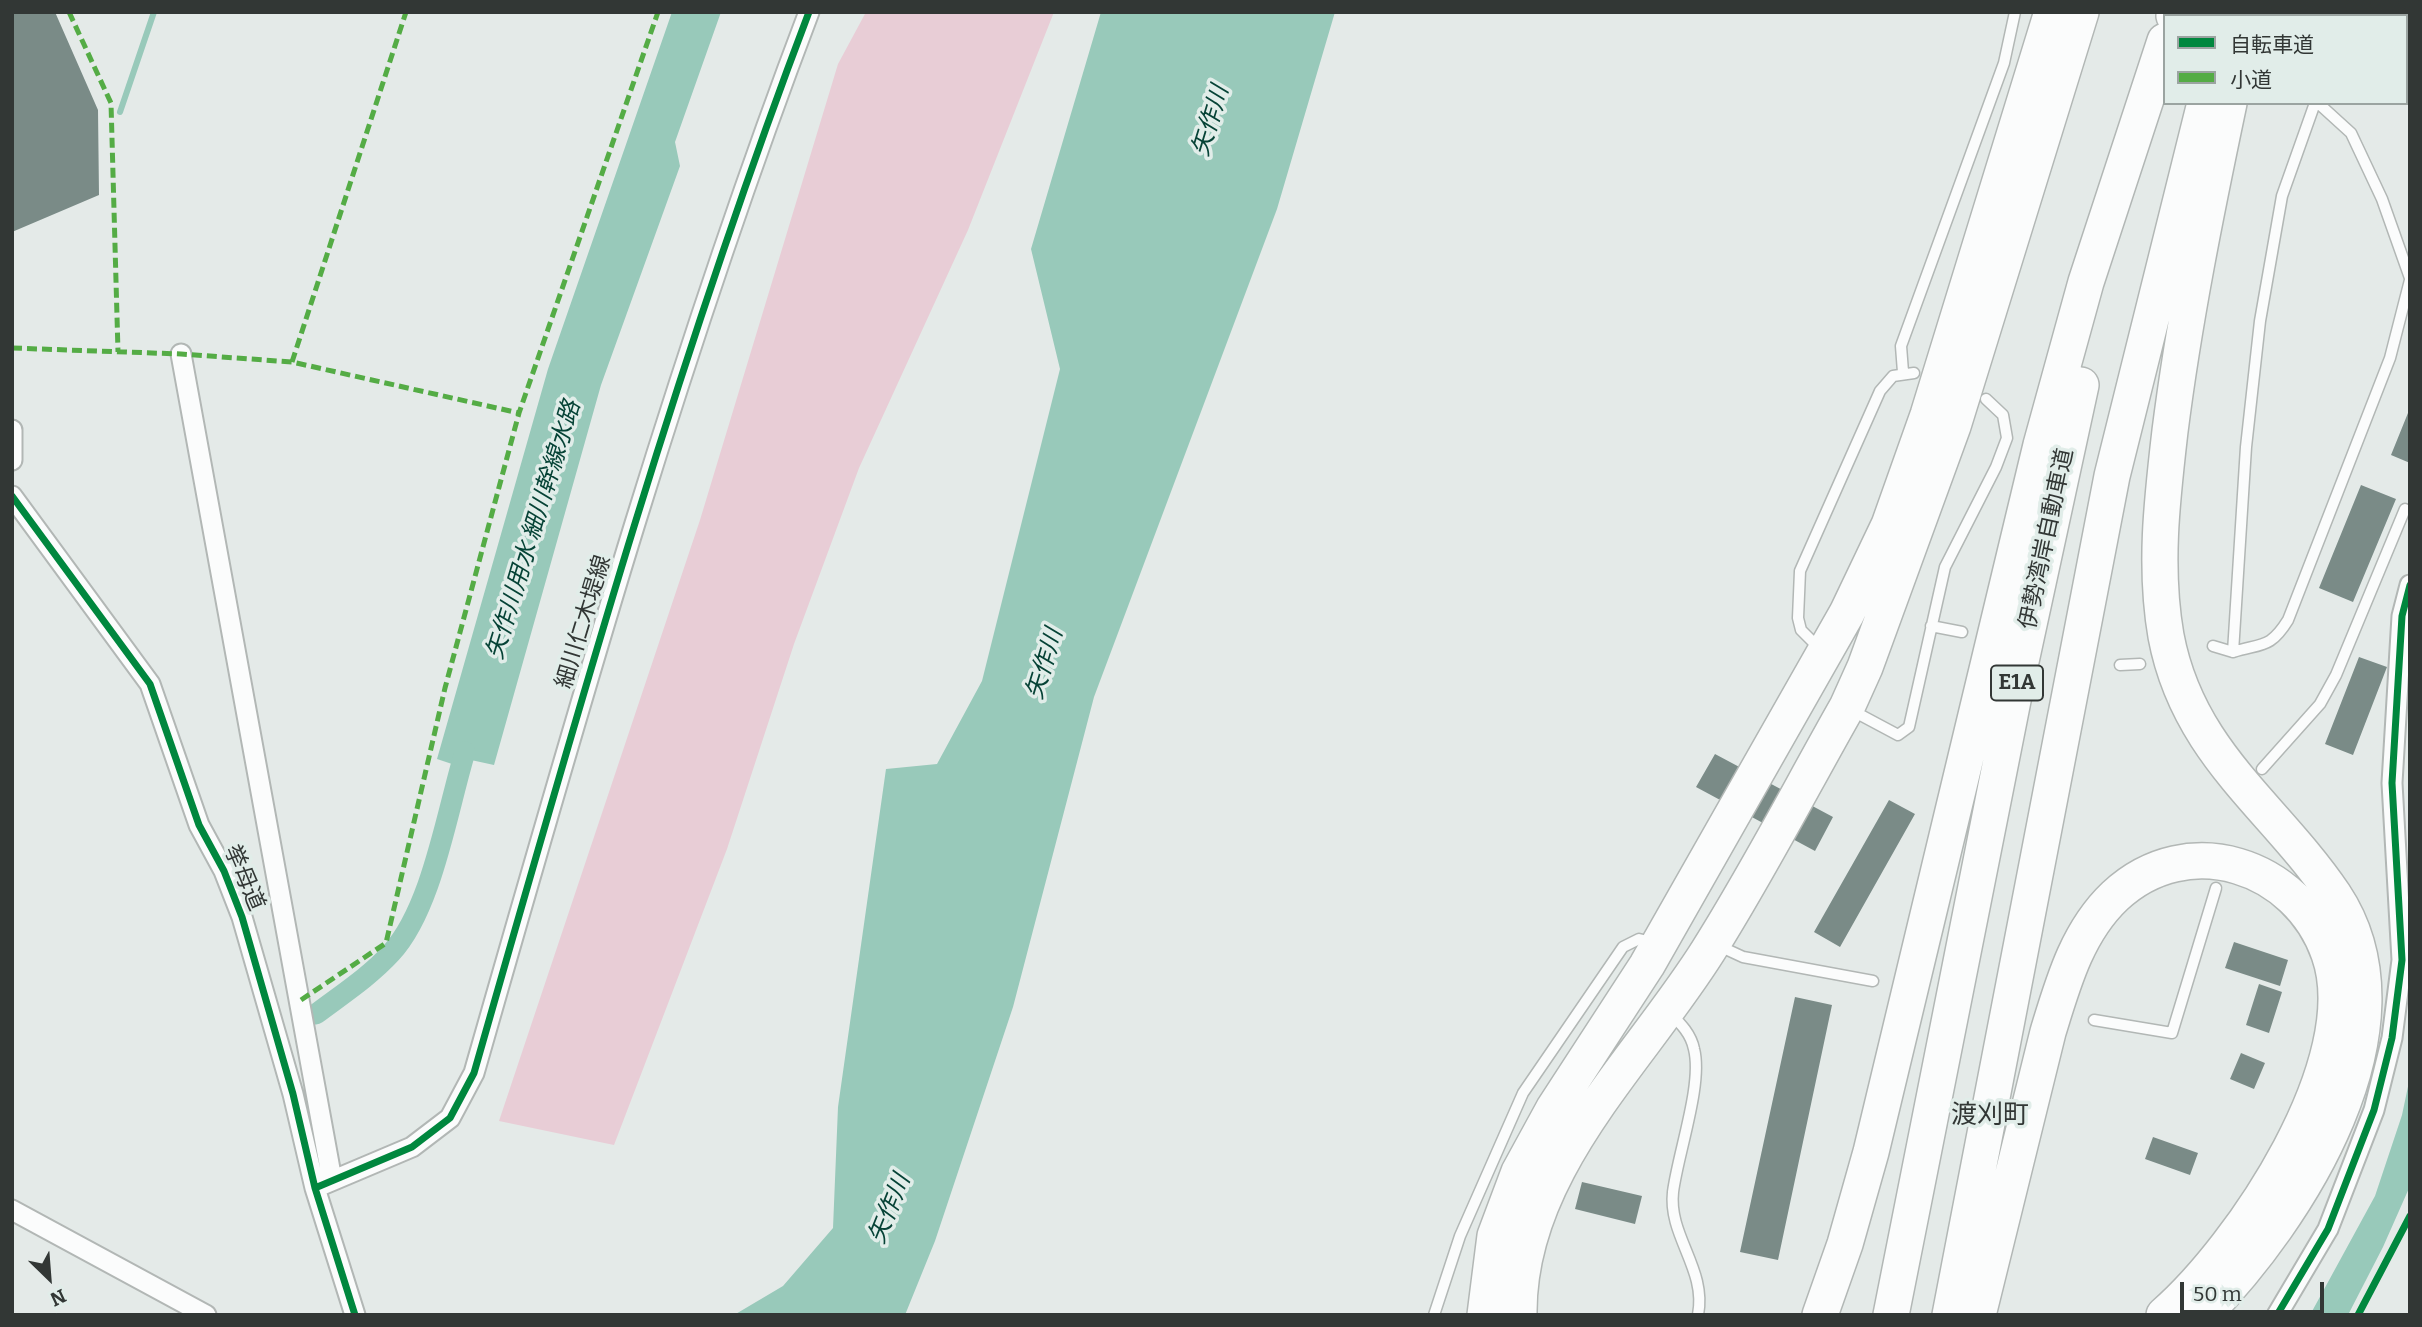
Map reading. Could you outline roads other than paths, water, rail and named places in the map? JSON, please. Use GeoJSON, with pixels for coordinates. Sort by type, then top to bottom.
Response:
{"type":"FeatureCollection","features":[{"type":"Feature","properties":{"kind":"highway"},"geometry":{"type":"LineString","coordinates":[[1485,1315],[1490,1265],[1506,1204],[1535,1140],[1659,944],[1868,572],[1910,469],[2052,12]]}},
{"type":"Feature","properties":{"kind":"highway"},"geometry":{"type":"LineString","coordinates":[[1519,1315],[1521,1269],[1527,1242],[1560,1166],[1584,1127],[1668,1011],[1713,943],[1847,707],[1888,606],[1953,426],[2081,12]]}},
{"type":"Feature","properties":{"kind":"highway"},"geometry":{"type":"LineString","coordinates":[[1820,1315],[1835,1278],[1871,1152],[2041,446],[2089,270],[2163,47]]}},
{"type":"Feature","properties":{"kind":"highway","name":"伊勢湾岸自動車道"},"geometry":{"type":"LineString","coordinates":[[1891,1315],[2065,453],[2106,276],[2163,63]]}},
{"type":"Feature","properties":{"kind":"highway","name":"E1A"},"geometry":{"type":"LineString","coordinates":[[1950,1315],[2112,476],[2205,105]]}},
{"type":"Feature","properties":{"kind":"highway"},"geometry":{"type":"LineString","coordinates":[[2203,1315],[2256,1255],[2311,1170],[2332,1126],[2359,1050],[2365,1018],[2366,989],[2356,937],[2333,893],[2230,772],[2195,718],[2174,668],[2162,608],[2159,537],[2174,397],[2203,226],[2229,105]]}},
{"type":"Feature","properties":{"kind":"highway"},"geometry":{"type":"LineString","coordinates":[[1978,1315],[2048,1032],[2084,935],[2115,896],[2132,882],[2180,864],[2231,863],[2253,870],[2292,895],[2320,933],[2335,977],[2334,1032],[2311,1103],[2267,1190],[2211,1265],[2164,1315]]}},
{"type":"Feature","properties":{"kind":"highway"},"geometry":{"type":"LineString","coordinates":[[1543,1315],[1535,1278],[1537,1249],[1560,1166]]}},
{"type":"Feature","properties":{"kind":"highway"},"geometry":{"type":"LineString","coordinates":[[1490,1265],[1490,1315]]}},
{"type":"Feature","properties":{"kind":"street","name":"細川仁木堤線"},"geometry":{"type":"LineString","coordinates":[[324,1184],[412,1147],[450,1118],[474,1073],[606,614],[747,175],[809,12]]}},
{"type":"Feature","properties":{"kind":"street"},"geometry":{"type":"LineString","coordinates":[[181,354],[324,1184]]}},
{"type":"Feature","properties":{"kind":"street"},"geometry":{"type":"LineString","coordinates":[[12,430],[12,460]]}},
{"type":"Feature","properties":{"kind":"street","name":"挙母道"},"geometry":{"type":"LineString","coordinates":[[12,496],[150,684],[199,825],[224,871],[242,917],[293,1094],[324,1184],[355,1315]]}},
{"type":"Feature","properties":{"kind":"street"},"geometry":{"type":"LineString","coordinates":[[2277,1315],[2328,1229],[2374,1110],[2392,1038],[2406,960],[2392,783],[2402,616],[2410,585]]}},
{"type":"Feature","properties":{"kind":"street"},"geometry":{"type":"LineString","coordinates":[[12,1210],[206,1315]]}},
{"type":"Feature","properties":{"kind":"lane"},"geometry":{"type":"LineString","coordinates":[[1824,651],[1813,645],[1801,630],[1798,618],[1800,571],[1880,391],[1886,382],[1908,373],[1901,346],[2004,63],[2015,12]]}},
{"type":"Feature","properties":{"kind":"lane"},"geometry":{"type":"LineString","coordinates":[[2233,652],[2246,447],[2260,321],[2282,197],[2315,105]]}},
{"type":"Feature","properties":{"kind":"lane"},"geometry":{"type":"LineString","coordinates":[[2213,646],[2233,652],[2265,646],[2277,637],[2288,621],[2390,358],[2410,279],[2382,199],[2351,133],[2318,105]]}},
{"type":"Feature","properties":{"kind":"lane"},"geometry":{"type":"LineString","coordinates":[[1847,707],[1890,732],[1905,733],[1912,720],[1945,567],[1996,467],[2007,438],[2003,415],[1986,399]]}},
{"type":"Feature","properties":{"kind":"lane"},"geometry":{"type":"LineString","coordinates":[[2262,769],[2320,704],[2331,685],[2404,509]]}},
{"type":"Feature","properties":{"kind":"lane"},"geometry":{"type":"LineString","coordinates":[[1931,626],[1962,632]]}},
{"type":"Feature","properties":{"kind":"lane"},"geometry":{"type":"LineString","coordinates":[[2120,665],[2140,664]]}},
{"type":"Feature","properties":{"kind":"lane"},"geometry":{"type":"LineString","coordinates":[[2094,1020],[2172,1033],[2216,888]]}},
{"type":"Feature","properties":{"kind":"lane"},"geometry":{"type":"LineString","coordinates":[[1434,1315],[1460,1236],[1523,1093],[1623,947],[1639,939],[1659,944]]}},
{"type":"Feature","properties":{"kind":"lane"},"geometry":{"type":"LineString","coordinates":[[1713,943],[1743,957],[1873,981]]}},
{"type":"Feature","properties":{"kind":"lane"},"geometry":{"type":"LineString","coordinates":[[1668,1011],[1690,1037],[1696,1063],[1673,1193],[1673,1215],[1697,1273],[1700,1289],[1698,1315]]}},
{"type":"Feature","properties":{"kind":"water","name":"矢作川用水 細川幹線水路"},"geometry":{"type":"Polygon","coordinates":[[[672,12],[721,12],[675,142],[680,166],[601,385],[494,765],[471,760],[465,780],[449,775],[452,764],[437,759],[548,369],[672,12]]]}},
{"type":"Feature","properties":{"kind":"water","name":"矢作川"},"geometry":{"type":"Polygon","coordinates":[[[1101,12],[1335,12],[1277,209],[1094,697],[1013,1007],[935,1241],[905,1315],[734,1315],[783,1286],[833,1228],[838,1107],[886,769],[937,764],[982,681],[1060,369],[1031,249],[1101,12]]]}},
{"type":"Feature","properties":{"kind":"water"},"geometry":{"type":"Polygon","coordinates":[[[2410,1077],[2410,1186],[2348,1315],[2310,1315],[2375,1196],[2402,1115],[2410,1077]]]}},
{"type":"Feature","properties":{"kind":"waterway"},"geometry":{"type":"LineString","coordinates":[[120,112],[154,12]]}},
{"type":"Feature","properties":{"kind":"waterway","name":"矢作川用水 細川幹線水路"},"geometry":{"type":"LineString","coordinates":[[316,1014],[374,970],[405,934],[428,886],[465,752]]}},
{"type":"Feature","properties":{"kind":"district","name":"渡刈町"},"geometry":{"type":"Point","coordinates":[1990,1116]}}]}
